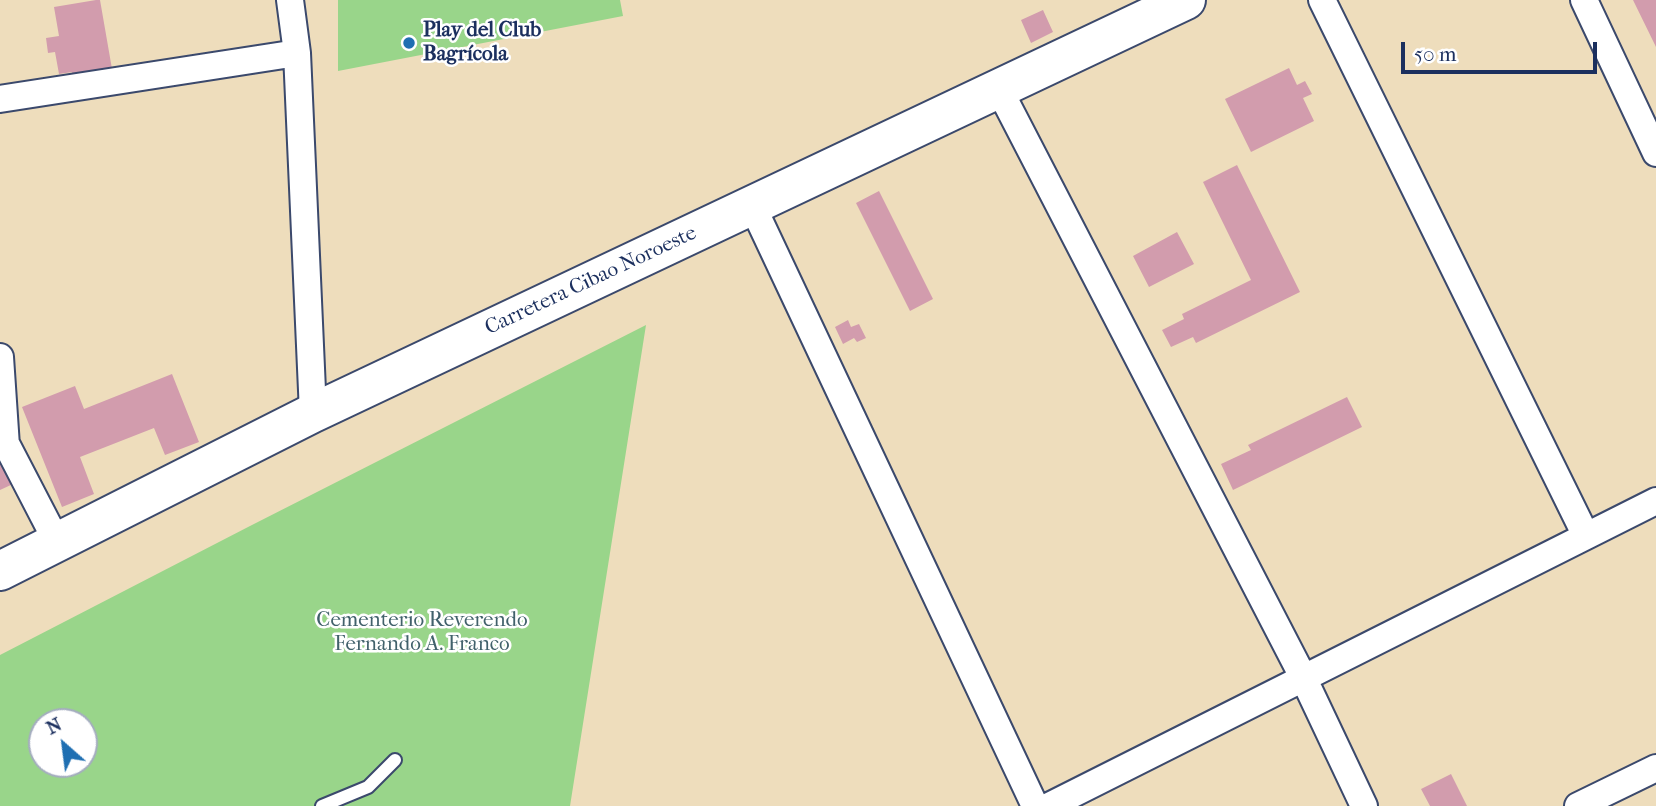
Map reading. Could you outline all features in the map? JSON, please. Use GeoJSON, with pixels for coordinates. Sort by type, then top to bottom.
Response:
{"type":"FeatureCollection","features":[{"type":"Feature","properties":{"kind":"main road","name":"Carretera Cibao Noroeste"},"geometry":{"type":"LineString","coordinates":[[0,570],[313,413],[1186,0]]}},
{"type":"Feature","properties":{"kind":"street"},"geometry":{"type":"LineString","coordinates":[[290,0],[297,53],[313,413]]}},
{"type":"Feature","properties":{"kind":"street"},"geometry":{"type":"LineString","coordinates":[[1322,0],[1587,536]]}},
{"type":"Feature","properties":{"kind":"street"},"geometry":{"type":"LineString","coordinates":[[1584,0],[1656,153]]}},
{"type":"Feature","properties":{"kind":"street"},"geometry":{"type":"LineString","coordinates":[[0,99],[297,53]]}},
{"type":"Feature","properties":{"kind":"street"},"geometry":{"type":"LineString","coordinates":[[999,89],[1303,677],[1364,806]]}},
{"type":"Feature","properties":{"kind":"street"},"geometry":{"type":"LineString","coordinates":[[752,205],[1035,806]]}},
{"type":"Feature","properties":{"kind":"street"},"geometry":{"type":"LineString","coordinates":[[0,357],[3,439],[57,542]]}},
{"type":"Feature","properties":{"kind":"street"},"geometry":{"type":"LineString","coordinates":[[1049,806],[1656,501]]}},
{"type":"Feature","properties":{"kind":"street"},"geometry":{"type":"LineString","coordinates":[[1578,806],[1656,768]]}},
{"type":"Feature","properties":{"kind":"lane"},"geometry":{"type":"LineString","coordinates":[[322,806],[368,787],[396,760]]}},
{"type":"Feature","properties":{"kind":"green space","name":"Play del Club Bagrícola"},"geometry":{"type":"Polygon","coordinates":[[[338,0],[620,0],[623,16],[338,71],[338,0]]]}},
{"type":"Feature","properties":{"kind":"green space","name":"Cementerio Reverendo Fernando A. Franco"},"geometry":{"type":"Polygon","coordinates":[[[646,325],[570,806],[0,806],[0,655],[646,325]]]}},
{"type":"Feature","properties":{"kind":"building"},"geometry":{"type":"Polygon","coordinates":[[[100,0],[112,69],[71,76],[72,72],[59,74],[55,52],[48,53],[46,38],[59,36],[54,7],[100,0]]]}},
{"type":"Feature","properties":{"kind":"building"},"geometry":{"type":"Polygon","coordinates":[[[1633,0],[1656,0],[1656,47],[1633,0]]]}},
{"type":"Feature","properties":{"kind":"building"},"geometry":{"type":"Polygon","coordinates":[[[1043,10],[1053,32],[1031,43],[1021,20],[1043,10]]]}},
{"type":"Feature","properties":{"kind":"building"},"geometry":{"type":"Polygon","coordinates":[[[1289,68],[1297,85],[1305,81],[1312,94],[1303,98],[1314,121],[1251,152],[1225,99],[1289,68]]]}},
{"type":"Feature","properties":{"kind":"building"},"geometry":{"type":"Polygon","coordinates":[[[1237,165],[1300,292],[1196,343],[1193,337],[1171,347],[1162,330],[1184,319],[1182,314],[1251,280],[1203,182],[1237,165]]]}},
{"type":"Feature","properties":{"kind":"building"},"geometry":{"type":"Polygon","coordinates":[[[879,191],[933,299],[910,311],[856,203],[879,191]]]}},
{"type":"Feature","properties":{"kind":"building"},"geometry":{"type":"Polygon","coordinates":[[[1177,232],[1194,264],[1149,287],[1133,256],[1177,232]]]}},
{"type":"Feature","properties":{"kind":"building"},"geometry":{"type":"Polygon","coordinates":[[[848,320],[851,327],[859,324],[866,338],[857,342],[854,338],[843,344],[835,327],[848,320]]]}},
{"type":"Feature","properties":{"kind":"building"},"geometry":{"type":"Polygon","coordinates":[[[172,374],[199,442],[165,455],[154,428],[80,457],[94,494],[62,507],[22,407],[75,386],[84,409],[172,374]]]}},
{"type":"Feature","properties":{"kind":"building"},"geometry":{"type":"Polygon","coordinates":[[[1347,397],[1362,427],[1233,490],[1221,464],[1251,450],[1248,445],[1347,397]]]}},
{"type":"Feature","properties":{"kind":"building"},"geometry":{"type":"Polygon","coordinates":[[[0,456],[13,484],[0,490],[0,456]]]}},
{"type":"Feature","properties":{"kind":"building"},"geometry":{"type":"Polygon","coordinates":[[[1451,774],[1467,806],[1430,806],[1421,789],[1451,774]]]}},
{"type":"Feature","properties":{"kind":"place","name":"Play del Club Bagrícola"},"geometry":{"type":"Point","coordinates":[409,43]}}]}
